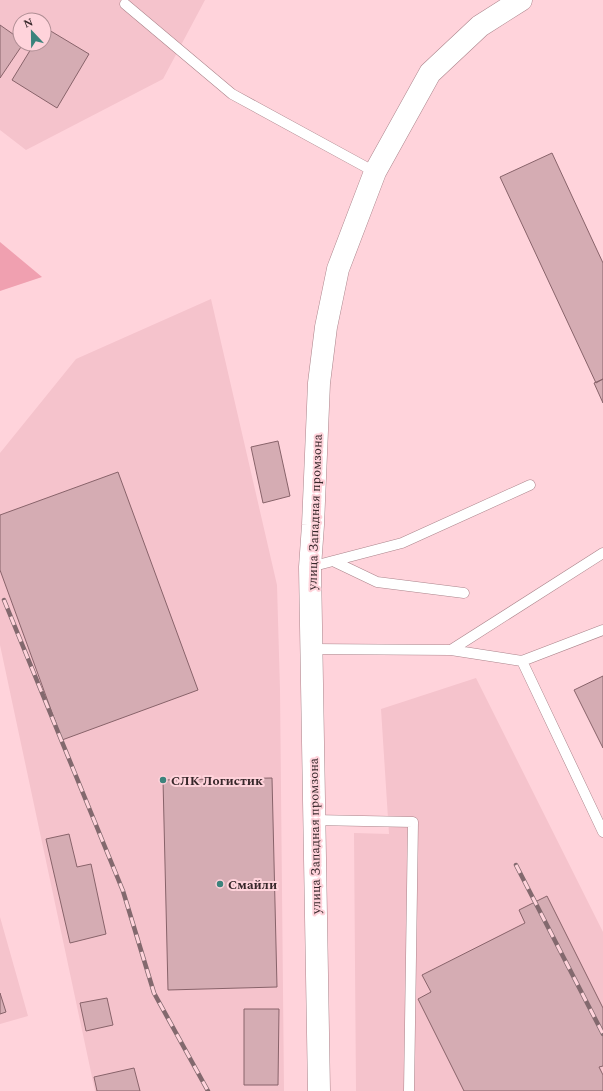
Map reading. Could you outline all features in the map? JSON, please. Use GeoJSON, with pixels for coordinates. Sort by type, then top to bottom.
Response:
{"type":"FeatureCollection","features":[{"type":"Feature","properties":{"kind":"street","name":"улица Западная промзона"},"geometry":{"type":"LineString","coordinates":[[319,1091],[310,567],[319,383],[326,327],[338,269],[375,172],[430,73],[480,26],[521,0]]}},
{"type":"Feature","properties":{"kind":"lane"},"geometry":{"type":"LineString","coordinates":[[125,4],[232,94],[375,172]]}},
{"type":"Feature","properties":{"kind":"lane"},"geometry":{"type":"LineString","coordinates":[[310,567],[402,544],[530,485]]}},
{"type":"Feature","properties":{"kind":"lane"},"geometry":{"type":"LineString","coordinates":[[451,650],[603,553]]}},
{"type":"Feature","properties":{"kind":"lane"},"geometry":{"type":"LineString","coordinates":[[333,561],[377,582],[464,593]]}},
{"type":"Feature","properties":{"kind":"lane"},"geometry":{"type":"LineString","coordinates":[[311,650],[451,650],[522,661],[603,630]]}},
{"type":"Feature","properties":{"kind":"lane"},"geometry":{"type":"LineString","coordinates":[[522,661],[603,832]]}},
{"type":"Feature","properties":{"kind":"lane"},"geometry":{"type":"LineString","coordinates":[[314,820],[413,822],[409,1091]]}},
{"type":"Feature","properties":{"kind":"shaded area"},"geometry":{"type":"Polygon","coordinates":[[[0,0],[205,0],[163,79],[26,150],[0,130],[0,0]]]}},
{"type":"Feature","properties":{"kind":"shaded area"},"geometry":{"type":"Polygon","coordinates":[[[0,242],[42,277],[0,291],[0,242]]]}},
{"type":"Feature","properties":{"kind":"shaded area"},"geometry":{"type":"Polygon","coordinates":[[[211,299],[277,585],[280,690],[284,1091],[95,1091],[0,645],[0,453],[76,359],[211,299]]]}},
{"type":"Feature","properties":{"kind":"shaded area"},"geometry":{"type":"Polygon","coordinates":[[[476,678],[603,932],[603,1091],[356,1091],[354,833],[389,834],[381,709],[476,678]]]}},
{"type":"Feature","properties":{"kind":"shaded area"},"geometry":{"type":"Polygon","coordinates":[[[0,917],[28,1016],[0,1024],[0,917]]]}},
{"type":"Feature","properties":{"kind":"building"},"geometry":{"type":"Polygon","coordinates":[[[0,25],[12,33],[12,52],[18,52],[0,78],[0,25]]]}},
{"type":"Feature","properties":{"kind":"building"},"geometry":{"type":"Polygon","coordinates":[[[52,32],[89,54],[57,108],[12,80],[29,52],[52,52],[52,32]]]}},
{"type":"Feature","properties":{"kind":"building"},"geometry":{"type":"Polygon","coordinates":[[[552,153],[603,263],[603,379],[596,383],[500,177],[552,153]]]}},
{"type":"Feature","properties":{"kind":"building"},"geometry":{"type":"Polygon","coordinates":[[[603,379],[603,403],[594,383],[603,379]]]}},
{"type":"Feature","properties":{"kind":"building"},"geometry":{"type":"Polygon","coordinates":[[[278,441],[290,496],[263,503],[251,447],[278,441]]]}},
{"type":"Feature","properties":{"kind":"building"},"geometry":{"type":"Polygon","coordinates":[[[118,472],[198,690],[62,740],[0,570],[0,515],[118,472]]]}},
{"type":"Feature","properties":{"kind":"building"},"geometry":{"type":"Polygon","coordinates":[[[603,676],[603,748],[574,690],[603,676]]]}},
{"type":"Feature","properties":{"kind":"building","name":"Смайли"},"geometry":{"type":"Polygon","coordinates":[[[272,778],[277,987],[168,990],[163,780],[272,778]]]}},
{"type":"Feature","properties":{"kind":"building"},"geometry":{"type":"Polygon","coordinates":[[[69,834],[77,867],[91,864],[106,934],[70,943],[46,839],[69,834]]]}},
{"type":"Feature","properties":{"kind":"building"},"geometry":{"type":"Polygon","coordinates":[[[547,896],[603,1008],[603,1066],[599,1067],[603,1075],[603,1091],[464,1091],[418,999],[431,992],[422,975],[525,923],[519,910],[547,896]]]}},
{"type":"Feature","properties":{"kind":"building"},"geometry":{"type":"Polygon","coordinates":[[[0,993],[6,1012],[0,1014],[0,993]]]}},
{"type":"Feature","properties":{"kind":"building"},"geometry":{"type":"Polygon","coordinates":[[[107,998],[113,1025],[86,1031],[80,1003],[107,998]]]}},
{"type":"Feature","properties":{"kind":"building"},"geometry":{"type":"Polygon","coordinates":[[[244,1009],[279,1009],[278,1085],[244,1085],[244,1009]]]}},
{"type":"Feature","properties":{"kind":"building"},"geometry":{"type":"Polygon","coordinates":[[[134,1068],[140,1091],[97,1091],[94,1077],[134,1068]]]}},
{"type":"Feature","properties":{"kind":"railway"},"geometry":{"type":"LineString","coordinates":[[4,600],[123,891],[154,993],[208,1091]]}},
{"type":"Feature","properties":{"kind":"railway"},"geometry":{"type":"LineString","coordinates":[[516,865],[603,1034]]}},
{"type":"Feature","properties":{"kind":"place","name":"СЛК Логистик"},"geometry":{"type":"Point","coordinates":[163,780]}},
{"type":"Feature","properties":{"kind":"place","name":"Смайли"},"geometry":{"type":"Point","coordinates":[220,884]}}]}
